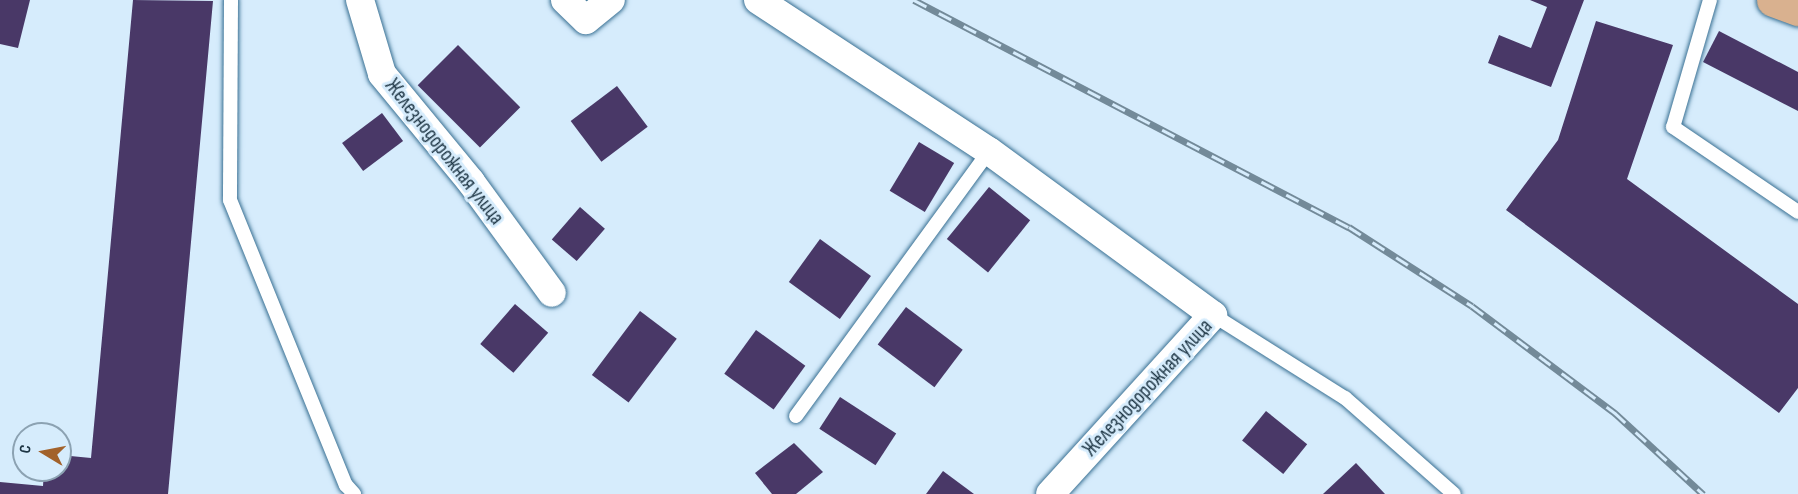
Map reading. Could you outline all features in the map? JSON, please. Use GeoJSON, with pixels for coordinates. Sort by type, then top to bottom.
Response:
{"type":"FeatureCollection","features":[{"type":"Feature","properties":{"kind":"main road"},"geometry":{"type":"LineString","coordinates":[[1773,0],[1798,9]]}},
{"type":"Feature","properties":{"kind":"street","name":"Железнодорожная улица"},"geometry":{"type":"LineString","coordinates":[[360,0],[382,74],[471,182],[552,292]]}},
{"type":"Feature","properties":{"kind":"street"},"geometry":{"type":"LineString","coordinates":[[565,0],[586,20],[611,0]]}},
{"type":"Feature","properties":{"kind":"street"},"geometry":{"type":"LineString","coordinates":[[758,0],[989,151],[1213,315]]}},
{"type":"Feature","properties":{"kind":"street","name":"Железнодорожная улица"},"geometry":{"type":"LineString","coordinates":[[1050,494],[1213,315]]}},
{"type":"Feature","properties":{"kind":"lane"},"geometry":{"type":"LineString","coordinates":[[231,0],[230,200],[346,485],[354,494]]}},
{"type":"Feature","properties":{"kind":"lane"},"geometry":{"type":"LineString","coordinates":[[1710,0],[1673,127],[1798,212]]}},
{"type":"Feature","properties":{"kind":"lane"},"geometry":{"type":"LineString","coordinates":[[796,416],[989,151]]}},
{"type":"Feature","properties":{"kind":"lane","name":"Железнодорожная улица"},"geometry":{"type":"LineString","coordinates":[[1213,315],[1346,398],[1454,494]]}},
{"type":"Feature","properties":{"kind":"building"},"geometry":{"type":"Polygon","coordinates":[[[0,0],[30,0],[18,48],[0,44],[0,0]]]}},
{"type":"Feature","properties":{"kind":"building"},"geometry":{"type":"Polygon","coordinates":[[[133,0],[213,1],[168,494],[0,494],[0,482],[43,486],[43,482],[72,482],[72,456],[91,458],[133,0]]]}},
{"type":"Feature","properties":{"kind":"building"},"geometry":{"type":"Polygon","coordinates":[[[1530,0],[1584,0],[1551,87],[1488,63],[1499,35],[1531,48],[1547,7],[1530,0]]]}},
{"type":"Feature","properties":{"kind":"building"},"geometry":{"type":"Polygon","coordinates":[[[1596,21],[1673,45],[1627,179],[1798,304],[1798,388],[1779,413],[1506,210],[1558,140],[1596,21]]]}},
{"type":"Feature","properties":{"kind":"building"},"geometry":{"type":"Polygon","coordinates":[[[1719,31],[1798,72],[1798,111],[1703,62],[1719,31]]]}},
{"type":"Feature","properties":{"kind":"building"},"geometry":{"type":"Polygon","coordinates":[[[458,45],[520,107],[480,148],[418,85],[458,45]]]}},
{"type":"Feature","properties":{"kind":"building"},"geometry":{"type":"Polygon","coordinates":[[[617,86],[648,127],[601,162],[571,121],[617,86]]]}},
{"type":"Feature","properties":{"kind":"building"},"geometry":{"type":"Polygon","coordinates":[[[382,113],[403,141],[363,171],[342,143],[382,113]]]}},
{"type":"Feature","properties":{"kind":"building"},"geometry":{"type":"Polygon","coordinates":[[[919,142],[954,163],[925,212],[890,191],[919,142]]]}},
{"type":"Feature","properties":{"kind":"building"},"geometry":{"type":"Polygon","coordinates":[[[989,187],[1030,220],[988,272],[947,239],[989,187]]]}},
{"type":"Feature","properties":{"kind":"building"},"geometry":{"type":"Polygon","coordinates":[[[580,207],[605,229],[577,261],[552,239],[580,207]]]}},
{"type":"Feature","properties":{"kind":"building"},"geometry":{"type":"Polygon","coordinates":[[[820,239],[871,276],[840,319],[789,282],[820,239]]]}},
{"type":"Feature","properties":{"kind":"building"},"geometry":{"type":"Polygon","coordinates":[[[515,304],[548,333],[513,373],[480,344],[515,304]]]}},
{"type":"Feature","properties":{"kind":"building"},"geometry":{"type":"Polygon","coordinates":[[[906,307],[963,350],[934,387],[878,345],[906,307]]]}},
{"type":"Feature","properties":{"kind":"building"},"geometry":{"type":"Polygon","coordinates":[[[640,311],[677,339],[629,403],[592,375],[640,311]]]}},
{"type":"Feature","properties":{"kind":"building"},"geometry":{"type":"Polygon","coordinates":[[[756,330],[805,366],[774,410],[724,374],[756,330]]]}},
{"type":"Feature","properties":{"kind":"building"},"geometry":{"type":"Polygon","coordinates":[[[840,397],[896,433],[875,465],[819,429],[840,397]]]}},
{"type":"Feature","properties":{"kind":"building"},"geometry":{"type":"Polygon","coordinates":[[[1266,411],[1307,444],[1283,474],[1242,441],[1266,411]]]}},
{"type":"Feature","properties":{"kind":"building"},"geometry":{"type":"Polygon","coordinates":[[[794,443],[823,472],[796,494],[772,494],[755,473],[794,443]]]}},
{"type":"Feature","properties":{"kind":"building"},"geometry":{"type":"Polygon","coordinates":[[[1356,463],[1385,494],[1323,494],[1356,463]]]}},
{"type":"Feature","properties":{"kind":"building"},"geometry":{"type":"Polygon","coordinates":[[[943,471],[974,494],[926,494],[943,471]]]}},
{"type":"Feature","properties":{"kind":"railway"},"geometry":{"type":"LineString","coordinates":[[914,0],[1349,227],[1472,306],[1615,413],[1703,494]]}}]}
